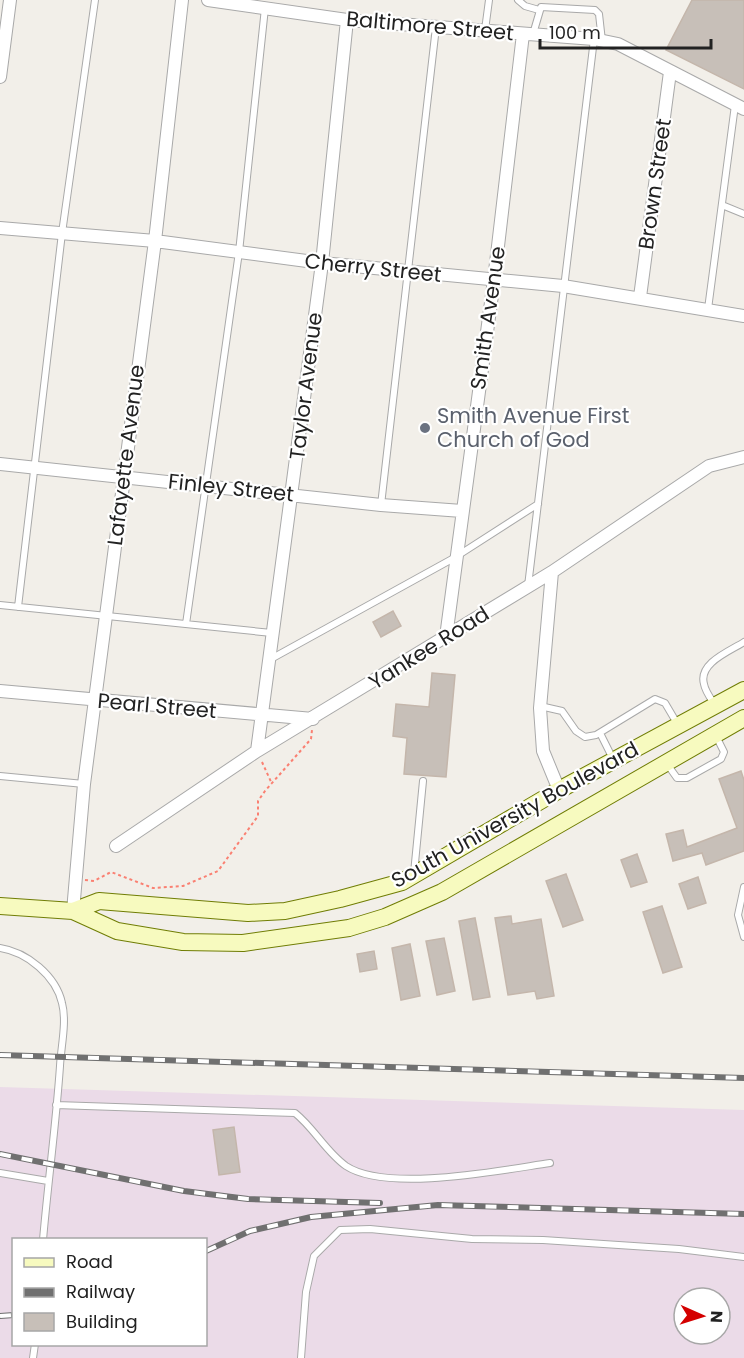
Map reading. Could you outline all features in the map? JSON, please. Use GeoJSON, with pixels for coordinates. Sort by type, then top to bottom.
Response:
{"type":"FeatureCollection","features":[{"type":"Feature","properties":{"kind":"street"},"geometry":{"type":"LineString","coordinates":[[0,77],[10,0]]}},
{"type":"Feature","properties":{"kind":"street","name":"Lafayette Avenue"},"geometry":{"type":"LineString","coordinates":[[73,911],[84,784],[155,241],[182,0]]}},
{"type":"Feature","properties":{"kind":"street","name":"Baltimore Street"},"geometry":{"type":"LineString","coordinates":[[208,0],[347,20],[598,40],[618,44],[739,106]]}},
{"type":"Feature","properties":{"kind":"street","name":"Taylor Avenue"},"geometry":{"type":"LineString","coordinates":[[257,752],[322,263],[347,20]]}},
{"type":"Feature","properties":{"kind":"street","name":"Smith Avenue"},"geometry":{"type":"LineString","coordinates":[[446,638],[454,558],[528,35]]}},
{"type":"Feature","properties":{"kind":"street","name":"Brown Street"},"geometry":{"type":"LineString","coordinates":[[640,297],[670,72]]}},
{"type":"Feature","properties":{"kind":"street","name":"Cherry Street"},"geometry":{"type":"LineString","coordinates":[[0,228],[155,241],[322,263],[563,286],[744,316]]}},
{"type":"Feature","properties":{"kind":"street","name":"Yankee Road"},"geometry":{"type":"LineString","coordinates":[[117,846],[257,752],[552,572],[709,466],[744,457]]}},
{"type":"Feature","properties":{"kind":"street","name":"Finley Street"},"geometry":{"type":"LineString","coordinates":[[0,464],[381,505],[462,511]]}},
{"type":"Feature","properties":{"kind":"street"},"geometry":{"type":"LineString","coordinates":[[552,572],[540,706],[543,751],[559,790]]}},
{"type":"Feature","properties":{"kind":"street","name":"South University Boulevard"},"geometry":{"type":"LineString","coordinates":[[73,911],[99,901],[207,911],[285,911],[402,882],[559,790],[744,690]]}},
{"type":"Feature","properties":{"kind":"street","name":"Pearl Street"},"geometry":{"type":"LineString","coordinates":[[0,691],[313,719]]}},
{"type":"Feature","properties":{"kind":"street","name":"South University Boulevard"},"geometry":{"type":"LineString","coordinates":[[73,911],[117,931],[183,942],[243,943],[349,928],[385,917],[442,892],[665,761],[744,718]]}},
{"type":"Feature","properties":{"kind":"street"},"geometry":{"type":"LineString","coordinates":[[0,906],[73,911]]}},
{"type":"Feature","properties":{"kind":"lane"},"geometry":{"type":"LineString","coordinates":[[18,607],[62,233],[95,0]]}},
{"type":"Feature","properties":{"kind":"lane"},"geometry":{"type":"LineString","coordinates":[[485,31],[489,0]]}},
{"type":"Feature","properties":{"kind":"lane"},"geometry":{"type":"LineString","coordinates":[[518,0],[525,6],[539,10]]}},
{"type":"Feature","properties":{"kind":"lane"},"geometry":{"type":"LineString","coordinates":[[528,35],[539,10],[544,7],[595,10],[599,15],[598,40],[563,286],[528,586]]}},
{"type":"Feature","properties":{"kind":"lane"},"geometry":{"type":"LineString","coordinates":[[186,624],[239,252],[265,8]]}},
{"type":"Feature","properties":{"kind":"lane"},"geometry":{"type":"LineString","coordinates":[[381,505],[436,26]]}},
{"type":"Feature","properties":{"kind":"lane"},"geometry":{"type":"LineString","coordinates":[[708,309],[722,205],[739,106]]}},
{"type":"Feature","properties":{"kind":"lane"},"geometry":{"type":"LineString","coordinates":[[722,205],[744,214]]}},
{"type":"Feature","properties":{"kind":"lane"},"geometry":{"type":"LineString","coordinates":[[268,660],[454,558],[538,504]]}},
{"type":"Feature","properties":{"kind":"lane"},"geometry":{"type":"LineString","coordinates":[[0,605],[272,633]]}},
{"type":"Feature","properties":{"kind":"lane"},"geometry":{"type":"LineString","coordinates":[[715,706],[703,684],[704,675],[709,664],[744,642]]}},
{"type":"Feature","properties":{"kind":"lane"},"geometry":{"type":"LineString","coordinates":[[540,706],[562,711],[582,736],[592,737],[657,699],[665,703],[679,725]]}},
{"type":"Feature","properties":{"kind":"lane"},"geometry":{"type":"LineString","coordinates":[[600,733],[614,760]]}},
{"type":"Feature","properties":{"kind":"lane"},"geometry":{"type":"LineString","coordinates":[[665,761],[676,778],[687,778],[721,759],[724,752],[714,733]]}},
{"type":"Feature","properties":{"kind":"lane"},"geometry":{"type":"LineString","coordinates":[[0,777],[84,784]]}},
{"type":"Feature","properties":{"kind":"lane"},"geometry":{"type":"LineString","coordinates":[[414,875],[423,781]]}},
{"type":"Feature","properties":{"kind":"lane"},"geometry":{"type":"LineString","coordinates":[[744,887],[738,915],[744,937]]}},
{"type":"Feature","properties":{"kind":"lane"},"geometry":{"type":"LineString","coordinates":[[0,948],[21,954],[44,971],[62,1000],[64,1014],[43,1238]]}},
{"type":"Feature","properties":{"kind":"lane"},"geometry":{"type":"LineString","coordinates":[[56,1105],[295,1113],[344,1164],[354,1170],[379,1176],[425,1178],[550,1163]]}},
{"type":"Feature","properties":{"kind":"lane"},"geometry":{"type":"LineString","coordinates":[[0,1173],[48,1181]]}},
{"type":"Feature","properties":{"kind":"lane"},"geometry":{"type":"LineString","coordinates":[[301,1358],[306,1292],[314,1256],[340,1230],[370,1229],[472,1239],[600,1244],[744,1257]]}},
{"type":"Feature","properties":{"kind":"path"},"geometry":{"type":"LineString","coordinates":[[77,880],[94,881],[111,872],[153,888],[183,886],[218,871],[258,816],[258,801],[311,739],[313,719]]}},
{"type":"Feature","properties":{"kind":"path"},"geometry":{"type":"LineString","coordinates":[[257,752],[272,783]]}},
{"type":"Feature","properties":{"kind":"shaded area"},"geometry":{"type":"Polygon","coordinates":[[[0,1087],[744,1110],[744,1358],[0,1358],[0,1087]]]}},
{"type":"Feature","properties":{"kind":"building"},"geometry":{"type":"Polygon","coordinates":[[[692,0],[744,0],[744,89],[666,50],[692,0]]]}},
{"type":"Feature","properties":{"kind":"building"},"geometry":{"type":"Polygon","coordinates":[[[393,611],[401,626],[381,637],[373,622],[393,611]]]}},
{"type":"Feature","properties":{"kind":"building"},"geometry":{"type":"Polygon","coordinates":[[[432,673],[455,675],[446,777],[404,774],[407,738],[393,736],[396,704],[429,707],[432,673]]]}},
{"type":"Feature","properties":{"kind":"building"},"geometry":{"type":"Polygon","coordinates":[[[741,771],[744,780],[744,851],[706,865],[702,853],[673,861],[666,834],[683,830],[687,847],[737,828],[719,779],[741,771]]]}},
{"type":"Feature","properties":{"kind":"building"},"geometry":{"type":"Polygon","coordinates":[[[637,854],[647,882],[631,887],[621,860],[637,854]]]}},
{"type":"Feature","properties":{"kind":"building"},"geometry":{"type":"Polygon","coordinates":[[[566,874],[583,920],[563,927],[546,881],[566,874]]]}},
{"type":"Feature","properties":{"kind":"building"},"geometry":{"type":"Polygon","coordinates":[[[698,877],[706,903],[688,909],[679,884],[698,877]]]}},
{"type":"Feature","properties":{"kind":"building"},"geometry":{"type":"Polygon","coordinates":[[[662,906],[682,967],[663,973],[643,912],[662,906]]]}},
{"type":"Feature","properties":{"kind":"building"},"geometry":{"type":"Polygon","coordinates":[[[511,916],[512,924],[541,919],[554,996],[537,999],[535,991],[508,995],[495,918],[511,916]]]}},
{"type":"Feature","properties":{"kind":"building"},"geometry":{"type":"Polygon","coordinates":[[[475,918],[490,997],[473,1000],[459,921],[475,918]]]}},
{"type":"Feature","properties":{"kind":"building"},"geometry":{"type":"Polygon","coordinates":[[[444,938],[455,991],[437,995],[426,941],[444,938]]]}},
{"type":"Feature","properties":{"kind":"building"},"geometry":{"type":"Polygon","coordinates":[[[410,944],[420,996],[401,1000],[392,948],[410,944]]]}},
{"type":"Feature","properties":{"kind":"building"},"geometry":{"type":"Polygon","coordinates":[[[374,951],[377,969],[360,972],[357,954],[374,951]]]}},
{"type":"Feature","properties":{"kind":"building"},"geometry":{"type":"Polygon","coordinates":[[[234,1127],[240,1172],[219,1175],[213,1130],[234,1127]]]}},
{"type":"Feature","properties":{"kind":"railway"},"geometry":{"type":"LineString","coordinates":[[0,1055],[744,1078]]}},
{"type":"Feature","properties":{"kind":"railway"},"geometry":{"type":"LineString","coordinates":[[0,1154],[184,1191],[248,1199],[380,1203]]}},
{"type":"Feature","properties":{"kind":"railway"},"geometry":{"type":"LineString","coordinates":[[207,1251],[250,1231],[311,1217],[438,1205],[744,1214]]}},
{"type":"Feature","properties":{"kind":"railway"},"geometry":{"type":"LineString","coordinates":[[0,1316],[12,1315]]}},
{"type":"Feature","properties":{"kind":"place","name":"Smith Avenue First Church of God"},"geometry":{"type":"Point","coordinates":[425,428]}}]}
